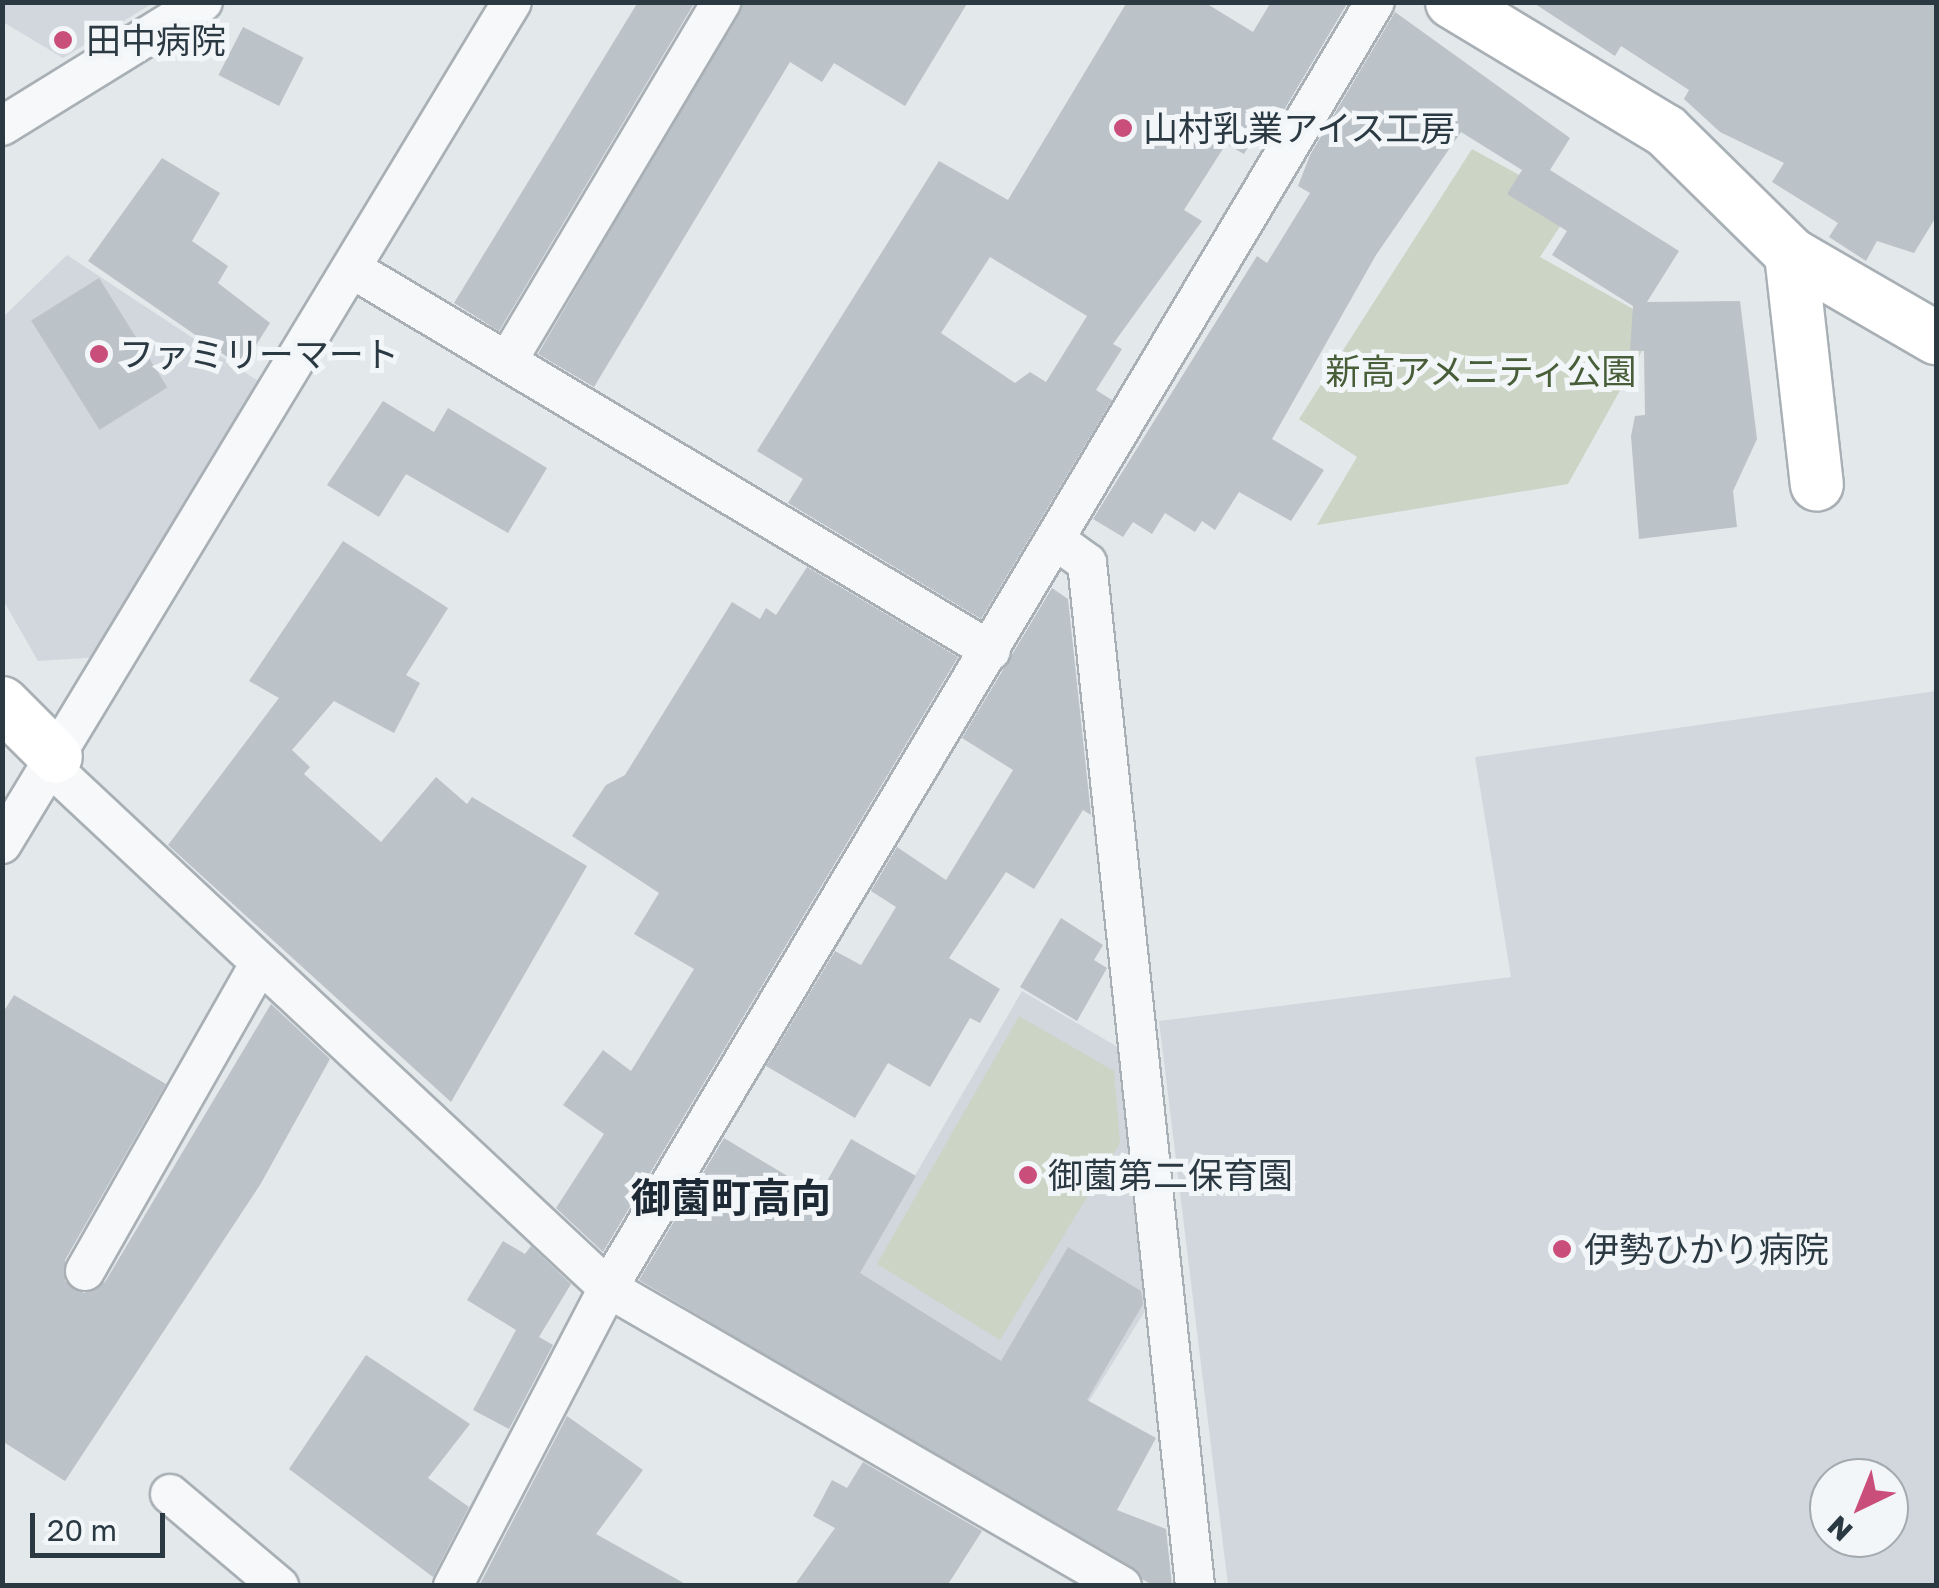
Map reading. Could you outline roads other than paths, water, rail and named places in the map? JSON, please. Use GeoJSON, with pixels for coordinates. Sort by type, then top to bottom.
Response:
{"type":"FeatureCollection","features":[{"type":"Feature","properties":{"kind":"street"},"geometry":{"type":"LineString","coordinates":[[2,126],[203,2]]}},
{"type":"Feature","properties":{"kind":"street"},"geometry":{"type":"LineString","coordinates":[[2,844],[354,270],[512,2]]}},
{"type":"Feature","properties":{"kind":"street"},"geometry":{"type":"LineString","coordinates":[[508,360],[721,2]]}},
{"type":"Feature","properties":{"kind":"street"},"geometry":{"type":"LineString","coordinates":[[453,1586],[608,1288],[1058,541],[1375,2]]}},
{"type":"Feature","properties":{"kind":"street"},"geometry":{"type":"LineString","coordinates":[[1452,2],[1666,131],[1790,254],[1936,338]]}},
{"type":"Feature","properties":{"kind":"street"},"geometry":{"type":"LineString","coordinates":[[1790,254],[1817,486]]}},
{"type":"Feature","properties":{"kind":"street"},"geometry":{"type":"LineString","coordinates":[[354,270],[992,651]]}},
{"type":"Feature","properties":{"kind":"street"},"geometry":{"type":"LineString","coordinates":[[1058,541],[1087,563],[1195,1586]]}},
{"type":"Feature","properties":{"kind":"street"},"geometry":{"type":"LineString","coordinates":[[2,703],[53,761],[260,963],[608,1288],[1122,1586]]}},
{"type":"Feature","properties":{"kind":"street"},"geometry":{"type":"LineString","coordinates":[[84,1271],[260,963]]}},
{"type":"Feature","properties":{"kind":"street"},"geometry":{"type":"LineString","coordinates":[[170,1494],[280,1586]]}},
{"type":"Feature","properties":{"kind":"place","name":"田中病院"},"geometry":{"type":"Point","coordinates":[63,40]}},
{"type":"Feature","properties":{"kind":"place","name":"山村乳業アイス工房"},"geometry":{"type":"Point","coordinates":[1123,128]}},
{"type":"Feature","properties":{"kind":"place","name":"ファミリーマート"},"geometry":{"type":"Point","coordinates":[99,354]}},
{"type":"Feature","properties":{"kind":"place","name":"御薗第二保育園"},"geometry":{"type":"Point","coordinates":[1028,1175]}},
{"type":"Feature","properties":{"kind":"place","name":"伊勢ひかり病院"},"geometry":{"type":"Point","coordinates":[1562,1249]}},
{"type":"Feature","properties":{"kind":"district","name":"御薗町高向"},"geometry":{"type":"Point","coordinates":[731,1197]}},
{"type":"Feature","properties":{"kind":"park label","name":"新高アメニティ公園"},"geometry":{"type":"Point","coordinates":[1481,371]}}]}
